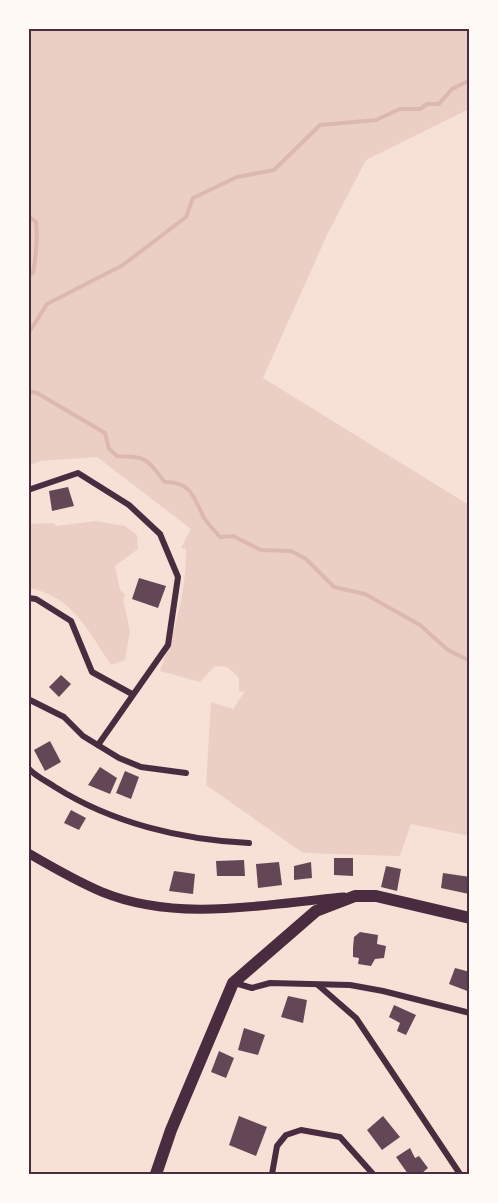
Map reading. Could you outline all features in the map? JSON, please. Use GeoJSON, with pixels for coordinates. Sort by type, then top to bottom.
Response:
{"type":"FeatureCollection","features":[{"type":"Feature","properties":{"kind":"main road"},"geometry":{"type":"LineString","coordinates":[[156,1174],[171,1130],[233,983],[316,911],[355,896],[400,899],[470,918]]}},
{"type":"Feature","properties":{"kind":"street"},"geometry":{"type":"LineString","coordinates":[[28,490],[78,473],[129,505],[160,534],[178,577],[168,645],[98,745]]}},
{"type":"Feature","properties":{"kind":"street"},"geometry":{"type":"LineString","coordinates":[[28,598],[36,599],[71,621],[92,672],[132,694]]}},
{"type":"Feature","properties":{"kind":"street"},"geometry":{"type":"LineString","coordinates":[[28,699],[64,717],[83,736],[141,767],[186,774]]}},
{"type":"Feature","properties":{"kind":"street"},"geometry":{"type":"LineString","coordinates":[[28,768],[79,802],[154,830],[227,842],[249,843]]}},
{"type":"Feature","properties":{"kind":"street"},"geometry":{"type":"LineString","coordinates":[[28,853],[104,892],[150,904],[202,909],[259,907],[355,896]]}},
{"type":"Feature","properties":{"kind":"street"},"geometry":{"type":"LineString","coordinates":[[233,983],[252,988],[270,983],[350,985],[470,1013]]}},
{"type":"Feature","properties":{"kind":"street"},"geometry":{"type":"LineString","coordinates":[[318,985],[356,1018],[460,1174]]}},
{"type":"Feature","properties":{"kind":"street"},"geometry":{"type":"LineString","coordinates":[[272,1174],[277,1146],[286,1135],[301,1130],[340,1137],[373,1174]]}},
{"type":"Feature","properties":{"kind":"shaded area"},"geometry":{"type":"Polygon","coordinates":[[[29,29],[469,29],[469,109],[366,160],[327,235],[263,378],[469,505],[469,836],[411,824],[400,856],[303,853],[206,785],[211,702],[233,709],[245,691],[239,692],[239,678],[227,667],[215,666],[200,682],[160,671],[182,596],[186,549],[181,548],[191,529],[97,457],[40,461],[29,466],[29,29]]]}},
{"type":"Feature","properties":{"kind":"shaded area"},"geometry":{"type":"Polygon","coordinates":[[[96,521],[125,526],[137,535],[138,549],[115,566],[120,590],[126,595],[123,599],[130,631],[125,660],[111,665],[87,628],[68,607],[44,592],[29,588],[29,524],[53,523],[56,526],[96,521]]]}},
{"type":"Feature","properties":{"kind":"building"},"geometry":{"type":"Polygon","coordinates":[[[68,487],[74,506],[52,511],[49,491],[68,487]]]}},
{"type":"Feature","properties":{"kind":"building"},"geometry":{"type":"Polygon","coordinates":[[[139,578],[166,586],[158,608],[132,599],[139,578]]]}},
{"type":"Feature","properties":{"kind":"building"},"geometry":{"type":"Polygon","coordinates":[[[61,675],[71,684],[59,697],[49,687],[61,675]]]}},
{"type":"Feature","properties":{"kind":"building"},"geometry":{"type":"Polygon","coordinates":[[[50,741],[61,762],[45,771],[34,750],[50,741]]]}},
{"type":"Feature","properties":{"kind":"building"},"geometry":{"type":"Polygon","coordinates":[[[100,767],[117,778],[110,794],[88,785],[100,767]]]}},
{"type":"Feature","properties":{"kind":"building"},"geometry":{"type":"Polygon","coordinates":[[[125,771],[139,777],[131,799],[116,793],[125,771]]]}},
{"type":"Feature","properties":{"kind":"building"},"geometry":{"type":"Polygon","coordinates":[[[71,810],[86,818],[79,830],[64,823],[71,810]]]}},
{"type":"Feature","properties":{"kind":"building"},"geometry":{"type":"Polygon","coordinates":[[[334,858],[353,858],[353,876],[334,875],[334,858]]]}},
{"type":"Feature","properties":{"kind":"building"},"geometry":{"type":"Polygon","coordinates":[[[244,860],[245,876],[217,876],[216,861],[244,860]]]}},
{"type":"Feature","properties":{"kind":"building"},"geometry":{"type":"Polygon","coordinates":[[[279,862],[282,885],[258,888],[256,864],[279,862]]]}},
{"type":"Feature","properties":{"kind":"building"},"geometry":{"type":"Polygon","coordinates":[[[311,862],[312,878],[294,880],[294,866],[311,862]]]}},
{"type":"Feature","properties":{"kind":"building"},"geometry":{"type":"Polygon","coordinates":[[[386,866],[401,869],[397,891],[381,887],[386,866]]]}},
{"type":"Feature","properties":{"kind":"building"},"geometry":{"type":"Polygon","coordinates":[[[174,871],[195,874],[193,894],[169,891],[174,871]]]}},
{"type":"Feature","properties":{"kind":"building"},"geometry":{"type":"Polygon","coordinates":[[[443,873],[470,877],[469,894],[441,888],[443,873]]]}},
{"type":"Feature","properties":{"kind":"building"},"geometry":{"type":"Polygon","coordinates":[[[360,932],[378,935],[377,944],[386,946],[384,958],[375,959],[371,966],[358,964],[359,958],[353,957],[354,937],[360,932]]]}},
{"type":"Feature","properties":{"kind":"building"},"geometry":{"type":"Polygon","coordinates":[[[455,968],[470,972],[470,992],[449,984],[455,968]]]}},
{"type":"Feature","properties":{"kind":"building"},"geometry":{"type":"Polygon","coordinates":[[[288,996],[307,1000],[303,1023],[281,1017],[288,996]]]}},
{"type":"Feature","properties":{"kind":"building"},"geometry":{"type":"Polygon","coordinates":[[[394,1005],[416,1015],[406,1035],[397,1031],[400,1023],[389,1017],[394,1005]]]}},
{"type":"Feature","properties":{"kind":"building"},"geometry":{"type":"Polygon","coordinates":[[[244,1028],[265,1035],[258,1055],[238,1050],[244,1028]]]}},
{"type":"Feature","properties":{"kind":"building"},"geometry":{"type":"Polygon","coordinates":[[[219,1051],[234,1058],[226,1078],[211,1072],[219,1051]]]}},
{"type":"Feature","properties":{"kind":"building"},"geometry":{"type":"Polygon","coordinates":[[[239,1116],[267,1127],[256,1156],[229,1145],[239,1116]]]}},
{"type":"Feature","properties":{"kind":"building"},"geometry":{"type":"Polygon","coordinates":[[[383,1116],[400,1137],[382,1150],[367,1130],[383,1116]]]}},
{"type":"Feature","properties":{"kind":"building"},"geometry":{"type":"Polygon","coordinates":[[[410,1148],[415,1158],[419,1156],[428,1168],[421,1174],[408,1174],[396,1157],[410,1148]]]}},
{"type":"Feature","properties":{"kind":"waterway"},"geometry":{"type":"LineString","coordinates":[[28,334],[47,304],[123,265],[186,217],[193,198],[237,177],[274,170],[320,125],[376,120],[400,109],[420,109],[427,104],[439,104],[452,89],[470,80]]}},
{"type":"Feature","properties":{"kind":"waterway"},"geometry":{"type":"LineString","coordinates":[[28,216],[36,222],[37,235],[33,273],[28,275]]}},
{"type":"Feature","properties":{"kind":"waterway"},"geometry":{"type":"LineString","coordinates":[[28,391],[37,393],[105,433],[109,449],[117,456],[142,459],[150,464],[165,482],[186,488],[194,497],[204,518],[220,537],[233,536],[261,550],[291,551],[306,559],[334,587],[365,594],[420,625],[448,650],[470,661]]}}]}
